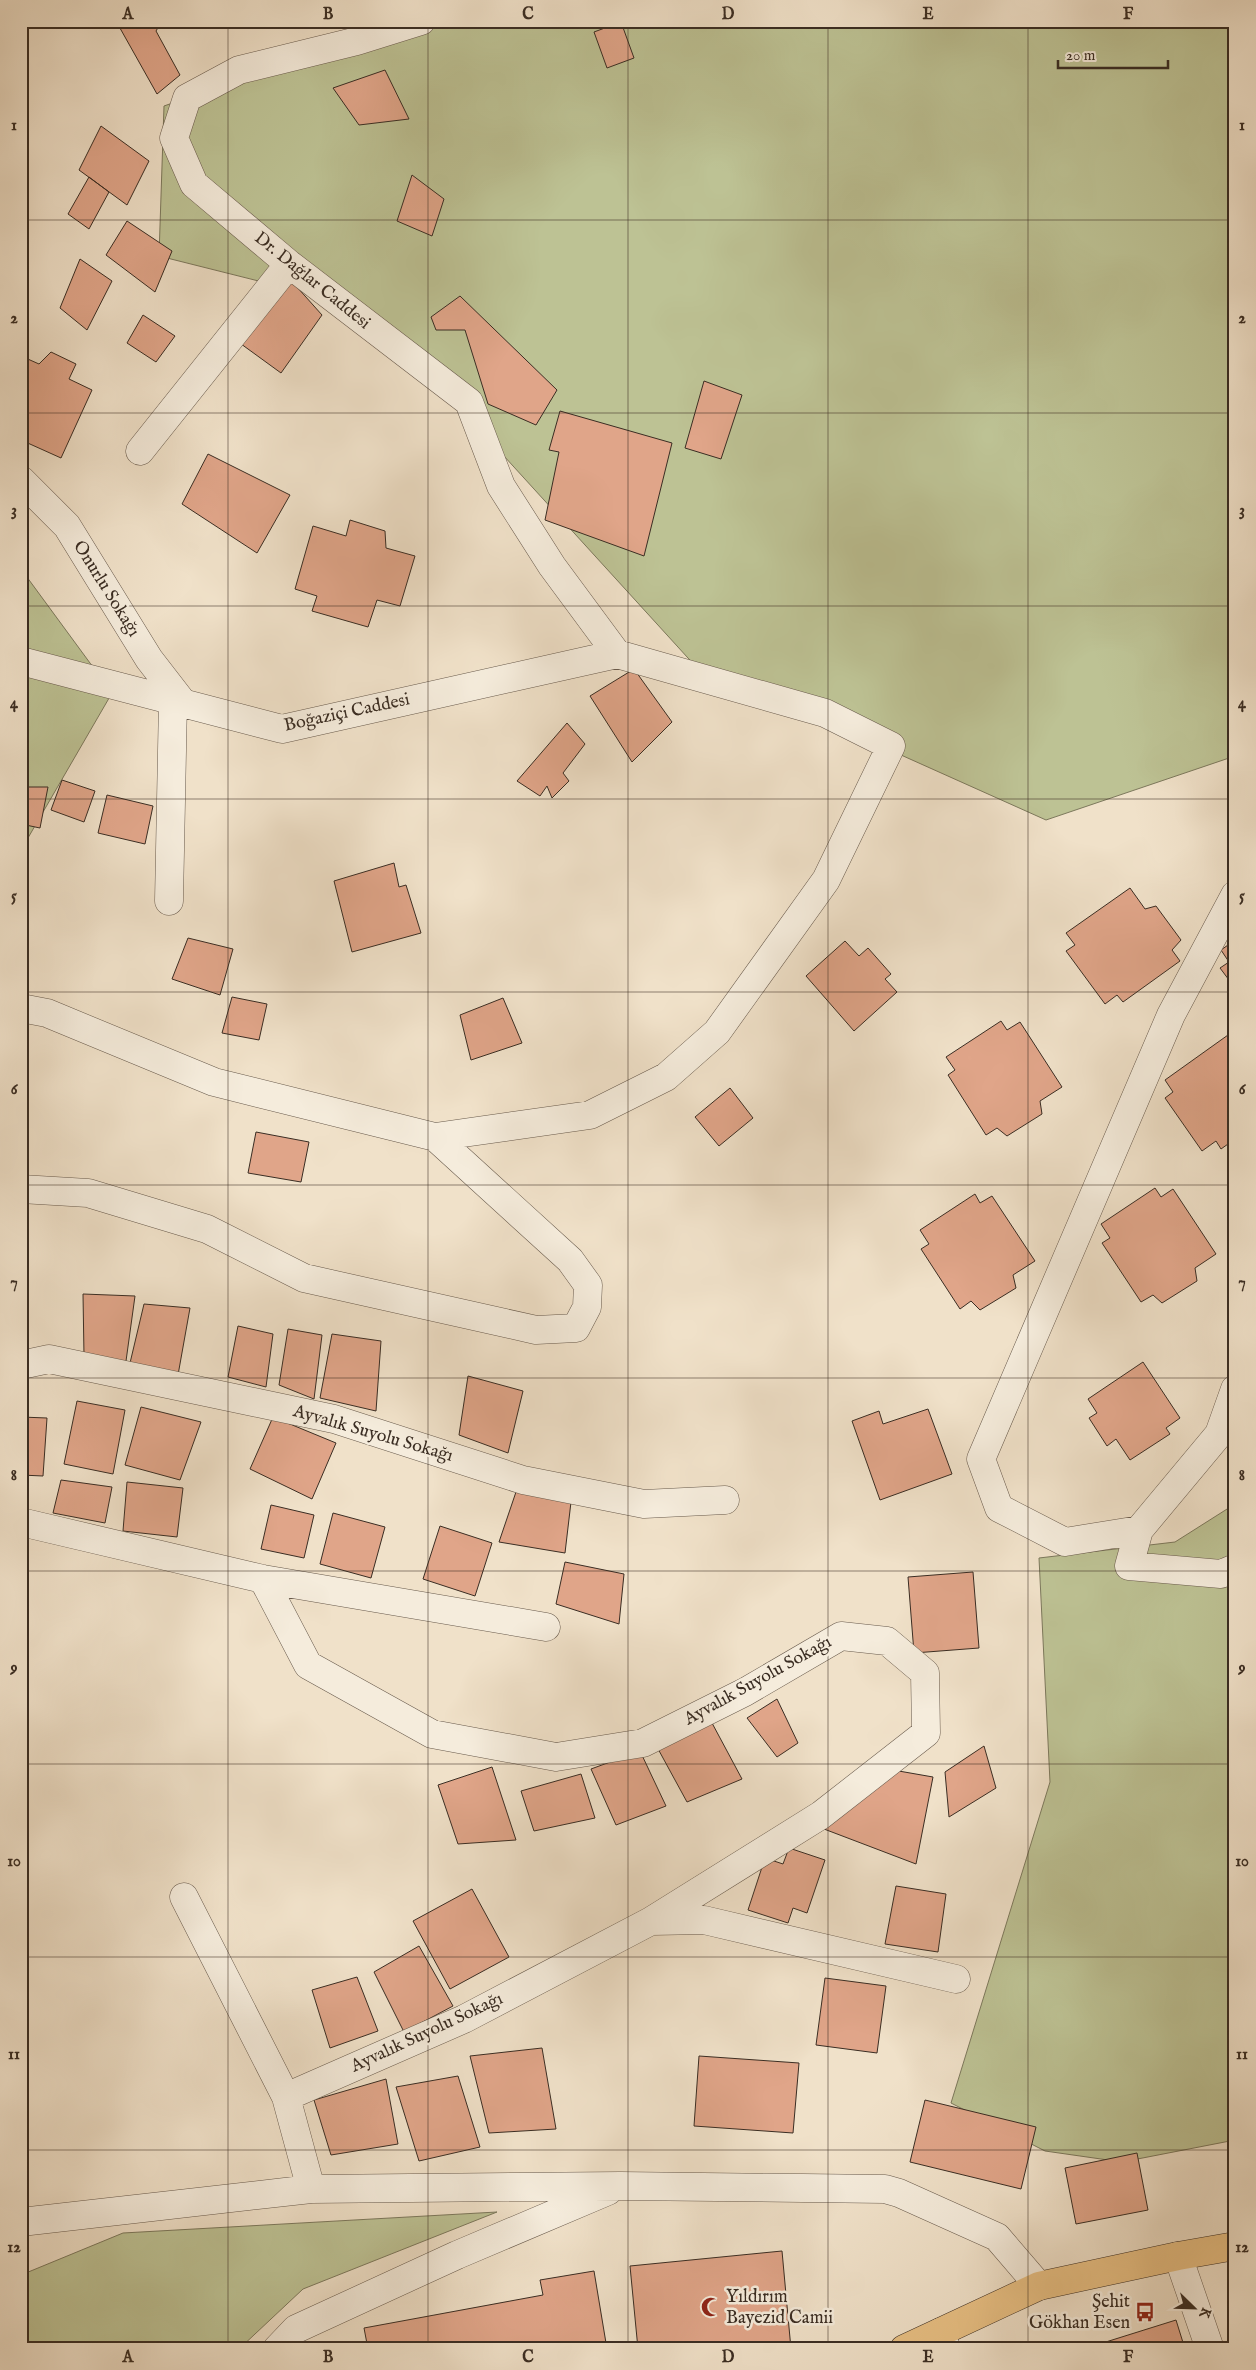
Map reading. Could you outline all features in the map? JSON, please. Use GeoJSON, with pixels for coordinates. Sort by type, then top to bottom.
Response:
{"type":"FeatureCollection","features":[{"type":"Feature","properties":{"kind":"main road"},"geometry":{"type":"LineString","coordinates":[[904,2349],[943,2340],[1039,2286],[1178,2256],[1235,2246]]}},
{"type":"Feature","properties":{"kind":"street","name":"Dr. Dağlar Caddesi"},"geometry":{"type":"LineString","coordinates":[[421,21],[357,41],[239,70],[187,98],[174,138],[194,184],[289,264],[469,402],[501,486],[552,566],[617,654]]}},
{"type":"Feature","properties":{"kind":"street"},"geometry":{"type":"LineString","coordinates":[[140,451],[289,264]]}},
{"type":"Feature","properties":{"kind":"street","name":"Onurlu Sokağı"},"geometry":{"type":"LineString","coordinates":[[21,480],[67,526],[149,659],[178,702]]}},
{"type":"Feature","properties":{"kind":"street"},"geometry":{"type":"LineString","coordinates":[[21,1008],[47,1012],[214,1082],[435,1137],[590,1115],[666,1077],[717,1032],[826,880],[891,746],[825,713],[617,654]]}},
{"type":"Feature","properties":{"kind":"street","name":"Boğaziçi Caddesi"},"geometry":{"type":"LineString","coordinates":[[21,661],[282,730],[617,654]]}},
{"type":"Feature","properties":{"kind":"street"},"geometry":{"type":"LineString","coordinates":[[169,901],[178,702]]}},
{"type":"Feature","properties":{"kind":"street"},"geometry":{"type":"LineString","coordinates":[[1139,1530],[1065,1542],[999,1508],[981,1459],[1171,1015],[1235,895]]}},
{"type":"Feature","properties":{"kind":"street"},"geometry":{"type":"LineString","coordinates":[[21,1189],[88,1193],[207,1228],[304,1278],[536,1330],[576,1328],[587,1306],[588,1285],[570,1260],[435,1137]]}},
{"type":"Feature","properties":{"kind":"street","name":"Ayvalık Suyolu Sokağı"},"geometry":{"type":"LineString","coordinates":[[21,1365],[49,1359],[334,1419],[523,1480],[644,1504],[725,1500]]}},
{"type":"Feature","properties":{"kind":"street"},"geometry":{"type":"LineString","coordinates":[[1235,1390],[1219,1434],[1139,1530],[1128,1566],[1220,1574],[1235,1568]]}},
{"type":"Feature","properties":{"kind":"street"},"geometry":{"type":"LineString","coordinates":[[21,1522],[263,1579],[546,1627]]}},
{"type":"Feature","properties":{"kind":"street","name":"Ayvalık Suyolu Sokağı"},"geometry":{"type":"LineString","coordinates":[[263,1579],[308,1665],[432,1734],[556,1757],[643,1743],[745,1692],[841,1636],[887,1642],[925,1674],[926,1733],[822,1816],[651,1921],[464,2020],[286,2097]]}},
{"type":"Feature","properties":{"kind":"street"},"geometry":{"type":"LineString","coordinates":[[184,1897],[286,2097],[311,2189]]}},
{"type":"Feature","properties":{"kind":"street","name":"Ayvalık Suyolu Sokağı"},"geometry":{"type":"LineString","coordinates":[[651,1921],[704,1920],[956,1979]]}},
{"type":"Feature","properties":{"kind":"street"},"geometry":{"type":"LineString","coordinates":[[277,2349],[296,2329],[457,2255],[621,2186]]}},
{"type":"Feature","properties":{"kind":"street"},"geometry":{"type":"LineString","coordinates":[[21,2222],[311,2189],[621,2186],[885,2189],[899,2193],[997,2237],[1039,2286]]}},
{"type":"Feature","properties":{"kind":"street"},"geometry":{"type":"LineString","coordinates":[[1178,2256],[1210,2349]]}},
{"type":"Feature","properties":{"kind":"green space"},"geometry":{"type":"Polygon","coordinates":[[[405,21],[1235,21],[1235,756],[1046,820],[901,755],[698,669],[370,309],[159,256],[164,106],[405,21]]]}},
{"type":"Feature","properties":{"kind":"green space"},"geometry":{"type":"Polygon","coordinates":[[[21,569],[112,693],[21,850],[21,569]]]}},
{"type":"Feature","properties":{"kind":"green space"},"geometry":{"type":"Polygon","coordinates":[[[1235,1504],[1235,2140],[1122,2162],[1045,2151],[951,2103],[1050,1782],[1039,1558],[1175,1542],[1235,1504]]]}},
{"type":"Feature","properties":{"kind":"green space"},"geometry":{"type":"Polygon","coordinates":[[[497,2212],[303,2289],[239,2349],[21,2349],[21,2275],[123,2233],[497,2212]]]}},
{"type":"Feature","properties":{"kind":"building"},"geometry":{"type":"Polygon","coordinates":[[[116,21],[162,21],[156,31],[180,75],[157,94],[116,21]]]}},
{"type":"Feature","properties":{"kind":"building"},"geometry":{"type":"Polygon","coordinates":[[[621,22],[634,58],[607,68],[594,32],[621,22]]]}},
{"type":"Feature","properties":{"kind":"building"},"geometry":{"type":"Polygon","coordinates":[[[385,70],[409,119],[359,125],[333,88],[385,70]]]}},
{"type":"Feature","properties":{"kind":"building"},"geometry":{"type":"Polygon","coordinates":[[[101,126],[149,161],[127,205],[79,170],[101,126]]]}},
{"type":"Feature","properties":{"kind":"building"},"geometry":{"type":"Polygon","coordinates":[[[412,175],[444,199],[432,236],[397,221],[412,175]]]}},
{"type":"Feature","properties":{"kind":"building"},"geometry":{"type":"Polygon","coordinates":[[[89,177],[109,192],[89,229],[68,214],[89,177]]]}},
{"type":"Feature","properties":{"kind":"building"},"geometry":{"type":"Polygon","coordinates":[[[127,221],[172,251],[155,292],[106,255],[127,221]]]}},
{"type":"Feature","properties":{"kind":"building"},"geometry":{"type":"Polygon","coordinates":[[[80,259],[112,281],[87,330],[60,308],[80,259]]]}},
{"type":"Feature","properties":{"kind":"building"},"geometry":{"type":"Polygon","coordinates":[[[288,277],[322,315],[281,373],[237,341],[288,277]]]}},
{"type":"Feature","properties":{"kind":"building"},"geometry":{"type":"Polygon","coordinates":[[[460,296],[557,390],[536,425],[488,404],[465,330],[436,330],[431,317],[460,296]]]}},
{"type":"Feature","properties":{"kind":"building"},"geometry":{"type":"Polygon","coordinates":[[[143,315],[175,336],[156,362],[127,343],[143,315]]]}},
{"type":"Feature","properties":{"kind":"building"},"geometry":{"type":"Polygon","coordinates":[[[51,352],[76,364],[69,379],[92,390],[61,458],[21,440],[21,356],[39,364],[51,352]]]}},
{"type":"Feature","properties":{"kind":"building"},"geometry":{"type":"Polygon","coordinates":[[[704,381],[742,395],[721,459],[685,448],[704,381]]]}},
{"type":"Feature","properties":{"kind":"building"},"geometry":{"type":"Polygon","coordinates":[[[560,411],[672,443],[644,556],[545,520],[559,452],[549,450],[560,411]]]}},
{"type":"Feature","properties":{"kind":"building"},"geometry":{"type":"Polygon","coordinates":[[[208,454],[290,495],[257,553],[182,504],[208,454]]]}},
{"type":"Feature","properties":{"kind":"building"},"geometry":{"type":"Polygon","coordinates":[[[350,520],[385,531],[386,548],[415,556],[400,606],[377,600],[368,627],[312,611],[317,596],[295,589],[313,526],[346,536],[350,520]]]}},
{"type":"Feature","properties":{"kind":"building"},"geometry":{"type":"Polygon","coordinates":[[[634,669],[672,722],[632,762],[590,696],[634,669]]]}},
{"type":"Feature","properties":{"kind":"building"},"geometry":{"type":"Polygon","coordinates":[[[567,723],[585,744],[563,773],[569,781],[552,798],[547,786],[540,796],[517,781],[567,723]]]}},
{"type":"Feature","properties":{"kind":"building"},"geometry":{"type":"Polygon","coordinates":[[[62,780],[95,791],[84,822],[51,810],[62,780]]]}},
{"type":"Feature","properties":{"kind":"building"},"geometry":{"type":"Polygon","coordinates":[[[21,787],[48,787],[40,828],[21,824],[21,787]]]}},
{"type":"Feature","properties":{"kind":"building"},"geometry":{"type":"Polygon","coordinates":[[[107,795],[153,806],[145,844],[98,833],[107,795]]]}},
{"type":"Feature","properties":{"kind":"building"},"geometry":{"type":"Polygon","coordinates":[[[394,863],[399,887],[406,885],[421,933],[352,952],[334,881],[394,863]]]}},
{"type":"Feature","properties":{"kind":"building"},"geometry":{"type":"Polygon","coordinates":[[[1130,888],[1145,909],[1156,906],[1181,940],[1172,950],[1180,961],[1123,1002],[1117,995],[1105,1004],[1066,951],[1075,945],[1066,933],[1130,888]]]}},
{"type":"Feature","properties":{"kind":"building"},"geometry":{"type":"Polygon","coordinates":[[[188,938],[233,949],[220,995],[172,979],[188,938]]]}},
{"type":"Feature","properties":{"kind":"building"},"geometry":{"type":"Polygon","coordinates":[[[1235,940],[1235,988],[1220,968],[1229,962],[1221,950],[1235,940]]]}},
{"type":"Feature","properties":{"kind":"building"},"geometry":{"type":"Polygon","coordinates":[[[845,941],[859,956],[868,948],[891,974],[885,979],[897,992],[854,1031],[806,976],[845,941]]]}},
{"type":"Feature","properties":{"kind":"building"},"geometry":{"type":"Polygon","coordinates":[[[232,997],[267,1004],[259,1040],[222,1033],[232,997]]]}},
{"type":"Feature","properties":{"kind":"building"},"geometry":{"type":"Polygon","coordinates":[[[503,998],[522,1043],[471,1060],[460,1015],[503,998]]]}},
{"type":"Feature","properties":{"kind":"building"},"geometry":{"type":"Polygon","coordinates":[[[1001,1021],[1007,1030],[1020,1022],[1062,1087],[1040,1101],[1042,1114],[1007,1136],[997,1128],[986,1135],[948,1075],[955,1070],[946,1057],[1001,1021]]]}},
{"type":"Feature","properties":{"kind":"building"},"geometry":{"type":"Polygon","coordinates":[[[1228,1035],[1235,1044],[1235,1139],[1221,1149],[1216,1141],[1202,1151],[1165,1098],[1173,1092],[1165,1080],[1228,1035]]]}},
{"type":"Feature","properties":{"kind":"building"},"geometry":{"type":"Polygon","coordinates":[[[730,1088],[753,1118],[719,1146],[695,1117],[730,1088]]]}},
{"type":"Feature","properties":{"kind":"building"},"geometry":{"type":"Polygon","coordinates":[[[256,1132],[309,1142],[301,1182],[248,1173],[256,1132]]]}},
{"type":"Feature","properties":{"kind":"building"},"geometry":{"type":"Polygon","coordinates":[[[1155,1188],[1161,1197],[1173,1189],[1216,1254],[1195,1268],[1197,1281],[1162,1303],[1153,1295],[1141,1302],[1102,1243],[1110,1238],[1101,1224],[1155,1188]]]}},
{"type":"Feature","properties":{"kind":"building"},"geometry":{"type":"Polygon","coordinates":[[[975,1194],[980,1203],[992,1196],[1035,1261],[1013,1275],[1016,1288],[980,1310],[971,1301],[960,1309],[921,1249],[929,1244],[920,1230],[975,1194]]]}},
{"type":"Feature","properties":{"kind":"building"},"geometry":{"type":"Polygon","coordinates":[[[83,1294],[135,1296],[126,1361],[84,1356],[83,1294]]]}},
{"type":"Feature","properties":{"kind":"building"},"geometry":{"type":"Polygon","coordinates":[[[144,1304],[190,1308],[178,1375],[130,1363],[144,1304]]]}},
{"type":"Feature","properties":{"kind":"building"},"geometry":{"type":"Polygon","coordinates":[[[238,1326],[273,1334],[266,1387],[228,1377],[238,1326]]]}},
{"type":"Feature","properties":{"kind":"building"},"geometry":{"type":"Polygon","coordinates":[[[288,1329],[322,1335],[314,1399],[279,1385],[288,1329]]]}},
{"type":"Feature","properties":{"kind":"building"},"geometry":{"type":"Polygon","coordinates":[[[332,1334],[381,1341],[376,1411],[320,1398],[332,1334]]]}},
{"type":"Feature","properties":{"kind":"building"},"geometry":{"type":"Polygon","coordinates":[[[1143,1362],[1180,1418],[1166,1428],[1170,1434],[1130,1460],[1116,1439],[1107,1446],[1089,1418],[1097,1413],[1088,1399],[1143,1362]]]}},
{"type":"Feature","properties":{"kind":"building"},"geometry":{"type":"Polygon","coordinates":[[[468,1376],[523,1391],[508,1453],[459,1435],[468,1376]]]}},
{"type":"Feature","properties":{"kind":"building"},"geometry":{"type":"Polygon","coordinates":[[[77,1401],[125,1410],[113,1474],[64,1464],[77,1401]]]}},
{"type":"Feature","properties":{"kind":"building"},"geometry":{"type":"Polygon","coordinates":[[[141,1407],[201,1422],[180,1480],[125,1465],[141,1407]]]}},
{"type":"Feature","properties":{"kind":"building"},"geometry":{"type":"Polygon","coordinates":[[[928,1409],[952,1474],[880,1500],[852,1421],[879,1411],[883,1424],[928,1409]]]}},
{"type":"Feature","properties":{"kind":"building"},"geometry":{"type":"Polygon","coordinates":[[[21,1417],[47,1418],[43,1476],[21,1475],[21,1417]]]}},
{"type":"Feature","properties":{"kind":"building"},"geometry":{"type":"Polygon","coordinates":[[[273,1417],[336,1443],[312,1499],[250,1469],[273,1417]]]}},
{"type":"Feature","properties":{"kind":"building"},"geometry":{"type":"Polygon","coordinates":[[[61,1480],[112,1487],[105,1523],[53,1513],[61,1480]]]}},
{"type":"Feature","properties":{"kind":"building"},"geometry":{"type":"Polygon","coordinates":[[[127,1482],[183,1488],[177,1537],[123,1531],[127,1482]]]}},
{"type":"Feature","properties":{"kind":"building"},"geometry":{"type":"Polygon","coordinates":[[[517,1489],[571,1502],[565,1553],[499,1542],[517,1489]]]}},
{"type":"Feature","properties":{"kind":"building"},"geometry":{"type":"Polygon","coordinates":[[[271,1505],[314,1515],[304,1558],[261,1549],[271,1505]]]}},
{"type":"Feature","properties":{"kind":"building"},"geometry":{"type":"Polygon","coordinates":[[[333,1513],[385,1527],[371,1578],[320,1564],[333,1513]]]}},
{"type":"Feature","properties":{"kind":"building"},"geometry":{"type":"Polygon","coordinates":[[[440,1526],[492,1543],[475,1596],[423,1579],[440,1526]]]}},
{"type":"Feature","properties":{"kind":"building"},"geometry":{"type":"Polygon","coordinates":[[[565,1562],[624,1574],[619,1624],[556,1604],[565,1562]]]}},
{"type":"Feature","properties":{"kind":"building"},"geometry":{"type":"Polygon","coordinates":[[[973,1572],[979,1648],[914,1653],[908,1577],[973,1572]]]}},
{"type":"Feature","properties":{"kind":"building"},"geometry":{"type":"Polygon","coordinates":[[[777,1699],[798,1743],[777,1757],[747,1718],[777,1699]]]}},
{"type":"Feature","properties":{"kind":"building"},"geometry":{"type":"Polygon","coordinates":[[[712,1723],[742,1779],[687,1802],[657,1747],[712,1723]]]}},
{"type":"Feature","properties":{"kind":"building"},"geometry":{"type":"Polygon","coordinates":[[[984,1746],[996,1788],[949,1817],[945,1772],[984,1746]]]}},
{"type":"Feature","properties":{"kind":"building"},"geometry":{"type":"Polygon","coordinates":[[[640,1751],[666,1806],[616,1825],[591,1769],[640,1751]]]}},
{"type":"Feature","properties":{"kind":"building"},"geometry":{"type":"Polygon","coordinates":[[[492,1767],[516,1840],[458,1844],[438,1785],[492,1767]]]}},
{"type":"Feature","properties":{"kind":"building"},"geometry":{"type":"Polygon","coordinates":[[[893,1770],[933,1777],[916,1864],[824,1829],[893,1770]]]}},
{"type":"Feature","properties":{"kind":"building"},"geometry":{"type":"Polygon","coordinates":[[[581,1774],[595,1818],[534,1831],[521,1791],[581,1774]]]}},
{"type":"Feature","properties":{"kind":"building"},"geometry":{"type":"Polygon","coordinates":[[[789,1848],[825,1860],[807,1913],[793,1908],[788,1923],[748,1910],[765,1858],[783,1864],[789,1848]]]}},
{"type":"Feature","properties":{"kind":"building"},"geometry":{"type":"Polygon","coordinates":[[[896,1886],[946,1894],[938,1952],[885,1944],[896,1886]]]}},
{"type":"Feature","properties":{"kind":"building"},"geometry":{"type":"Polygon","coordinates":[[[472,1889],[509,1957],[450,1989],[413,1921],[472,1889]]]}},
{"type":"Feature","properties":{"kind":"building"},"geometry":{"type":"Polygon","coordinates":[[[419,1946],[453,2006],[404,2032],[374,1972],[419,1946]]]}},
{"type":"Feature","properties":{"kind":"building"},"geometry":{"type":"Polygon","coordinates":[[[357,1977],[378,2031],[330,2048],[312,1990],[357,1977]]]}},
{"type":"Feature","properties":{"kind":"building"},"geometry":{"type":"Polygon","coordinates":[[[825,1978],[886,1986],[877,2053],[816,2045],[825,1978]]]}},
{"type":"Feature","properties":{"kind":"building"},"geometry":{"type":"Polygon","coordinates":[[[542,2048],[556,2129],[489,2133],[470,2056],[542,2048]]]}},
{"type":"Feature","properties":{"kind":"building"},"geometry":{"type":"Polygon","coordinates":[[[699,2056],[799,2063],[793,2133],[694,2126],[699,2056]]]}},
{"type":"Feature","properties":{"kind":"building"},"geometry":{"type":"Polygon","coordinates":[[[458,2076],[480,2147],[419,2161],[396,2087],[458,2076]]]}},
{"type":"Feature","properties":{"kind":"building"},"geometry":{"type":"Polygon","coordinates":[[[386,2079],[398,2144],[331,2155],[314,2100],[386,2079]]]}},
{"type":"Feature","properties":{"kind":"building"},"geometry":{"type":"Polygon","coordinates":[[[925,2100],[1036,2127],[1021,2189],[910,2162],[925,2100]]]}},
{"type":"Feature","properties":{"kind":"building"},"geometry":{"type":"Polygon","coordinates":[[[1137,2153],[1148,2210],[1076,2224],[1065,2168],[1137,2153]]]}},
{"type":"Feature","properties":{"kind":"building","name":"Yıldırım Bayezid Camii"},"geometry":{"type":"Polygon","coordinates":[[[782,2251],[791,2349],[638,2349],[630,2266],[782,2251]]]}},
{"type":"Feature","properties":{"kind":"building"},"geometry":{"type":"Polygon","coordinates":[[[594,2271],[607,2349],[368,2349],[364,2328],[543,2295],[540,2280],[594,2271]]]}},
{"type":"Feature","properties":{"kind":"building"},"geometry":{"type":"Polygon","coordinates":[[[1176,2320],[1185,2349],[1093,2349],[1093,2346],[1176,2320]]]}},
{"type":"Feature","properties":{"kind":"place","name":"Yıldırım Bayezid Camii"},"geometry":{"type":"Point","coordinates":[711,2307]}},
{"type":"Feature","properties":{"kind":"place","name":"Şehit Gökhan Esen"},"geometry":{"type":"Point","coordinates":[1145,2312]}}]}
